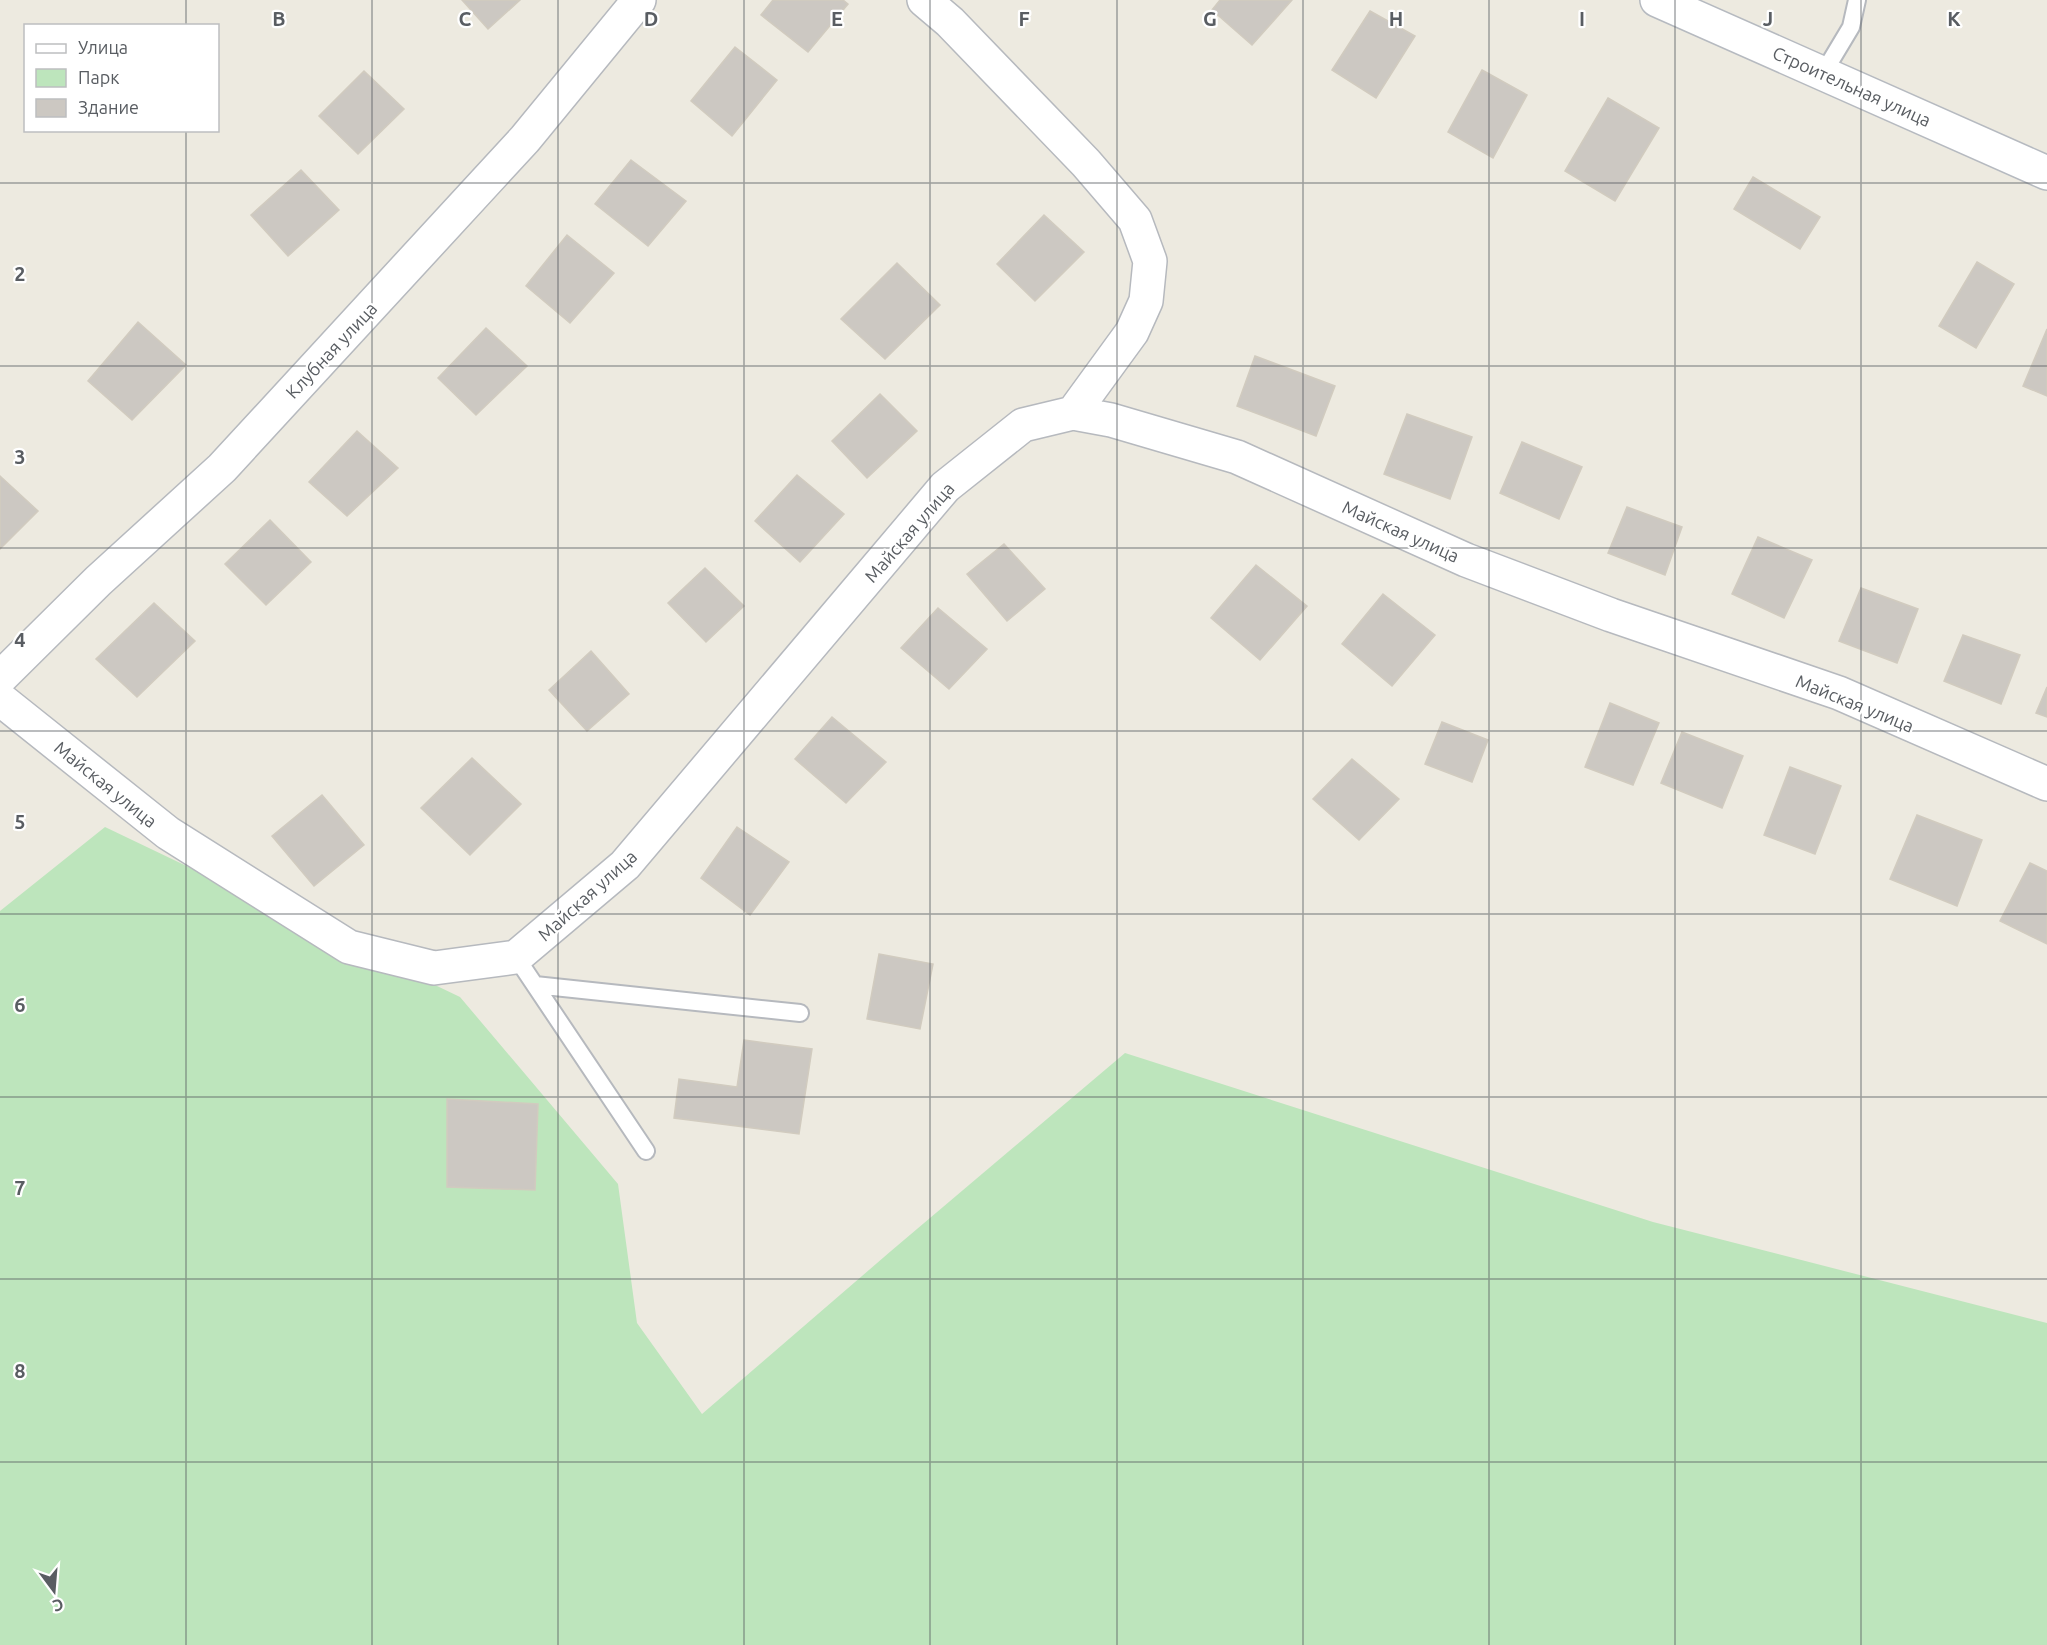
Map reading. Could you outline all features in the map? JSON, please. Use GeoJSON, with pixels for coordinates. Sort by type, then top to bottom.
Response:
{"type":"FeatureCollection","features":[{"type":"Feature","properties":{"kind":"street","name":"Клубная улица"},"geometry":{"type":"LineString","coordinates":[[0,678],[98,581],[222,468],[525,139],[639,0]]}},
{"type":"Feature","properties":{"kind":"street"},"geometry":{"type":"LineString","coordinates":[[924,0],[950,22],[1086,163],[1135,220],[1150,261],[1146,301],[1132,332],[1073,413]]}},
{"type":"Feature","properties":{"kind":"street","name":"Строительная улица"},"geometry":{"type":"LineString","coordinates":[[1657,0],[1824,72],[2047,173]]}},
{"type":"Feature","properties":{"kind":"street","name":"Майская улица"},"geometry":{"type":"LineString","coordinates":[[0,699],[168,833],[349,947],[434,968],[516,957],[625,865],[945,487],[1023,425],[1073,413],[1111,420],[1237,457],[1466,560],[1611,615],[1839,693],[2047,784]]}},
{"type":"Feature","properties":{"kind":"lane"},"geometry":{"type":"LineString","coordinates":[[1824,72],[1851,27],[1857,0]]}},
{"type":"Feature","properties":{"kind":"lane"},"geometry":{"type":"LineString","coordinates":[[516,957],[646,1151]]}},
{"type":"Feature","properties":{"kind":"lane"},"geometry":{"type":"LineString","coordinates":[[535,985],[800,1013]]}},
{"type":"Feature","properties":{"kind":"green space"},"geometry":{"type":"Polygon","coordinates":[[[105,827],[460,997],[618,1184],[637,1323],[702,1414],[1125,1053],[1653,1222],[2047,1323],[2047,1645],[0,1645],[0,911],[105,827]]]}},
{"type":"Feature","properties":{"kind":"building"},"geometry":{"type":"Polygon","coordinates":[[[462,0],[520,0],[488,29],[462,0]]]}},
{"type":"Feature","properties":{"kind":"building"},"geometry":{"type":"Polygon","coordinates":[[[773,0],[843,0],[848,4],[808,52],[761,15],[773,0]]]}},
{"type":"Feature","properties":{"kind":"building"},"geometry":{"type":"Polygon","coordinates":[[[1220,0],[1292,0],[1252,45],[1212,10],[1220,0]]]}},
{"type":"Feature","properties":{"kind":"building"},"geometry":{"type":"Polygon","coordinates":[[[1370,11],[1415,36],[1376,98],[1332,70],[1370,11]]]}},
{"type":"Feature","properties":{"kind":"building"},"geometry":{"type":"Polygon","coordinates":[[[735,47],[777,80],[732,136],[691,101],[735,47]]]}},
{"type":"Feature","properties":{"kind":"building"},"geometry":{"type":"Polygon","coordinates":[[[1482,70],[1527,95],[1493,158],[1448,132],[1482,70]]]}},
{"type":"Feature","properties":{"kind":"building"},"geometry":{"type":"Polygon","coordinates":[[[364,71],[404,109],[358,154],[319,116],[364,71]]]}},
{"type":"Feature","properties":{"kind":"building"},"geometry":{"type":"Polygon","coordinates":[[[1608,98],[1659,128],[1615,201],[1565,171],[1608,98]]]}},
{"type":"Feature","properties":{"kind":"building"},"geometry":{"type":"Polygon","coordinates":[[[631,160],[686,201],[648,246],[595,204],[631,160]]]}},
{"type":"Feature","properties":{"kind":"building"},"geometry":{"type":"Polygon","coordinates":[[[301,170],[339,210],[288,256],[251,215],[301,170]]]}},
{"type":"Feature","properties":{"kind":"building"},"geometry":{"type":"Polygon","coordinates":[[[1753,177],[1820,217],[1800,249],[1734,209],[1753,177]]]}},
{"type":"Feature","properties":{"kind":"building"},"geometry":{"type":"Polygon","coordinates":[[[1044,215],[1084,252],[1035,301],[997,264],[1044,215]]]}},
{"type":"Feature","properties":{"kind":"building"},"geometry":{"type":"Polygon","coordinates":[[[567,235],[614,273],[570,323],[526,286],[567,235]]]}},
{"type":"Feature","properties":{"kind":"building"},"geometry":{"type":"Polygon","coordinates":[[[1977,262],[2014,284],[1976,348],[1939,326],[1977,262]]]}},
{"type":"Feature","properties":{"kind":"building"},"geometry":{"type":"Polygon","coordinates":[[[897,263],[940,305],[885,359],[841,319],[897,263]]]}},
{"type":"Feature","properties":{"kind":"building"},"geometry":{"type":"Polygon","coordinates":[[[138,322],[186,365],[132,420],[88,381],[138,322]]]}},
{"type":"Feature","properties":{"kind":"building"},"geometry":{"type":"Polygon","coordinates":[[[486,328],[527,366],[476,415],[438,378],[486,328]]]}},
{"type":"Feature","properties":{"kind":"building"},"geometry":{"type":"Polygon","coordinates":[[[2047,329],[2047,396],[2023,386],[2047,329]]]}},
{"type":"Feature","properties":{"kind":"building"},"geometry":{"type":"Polygon","coordinates":[[[1255,356],[1335,386],[1316,436],[1237,406],[1255,356]]]}},
{"type":"Feature","properties":{"kind":"building"},"geometry":{"type":"Polygon","coordinates":[[[880,394],[917,431],[867,478],[832,441],[880,394]]]}},
{"type":"Feature","properties":{"kind":"building"},"geometry":{"type":"Polygon","coordinates":[[[1407,414],[1472,437],[1450,499],[1384,474],[1407,414]]]}},
{"type":"Feature","properties":{"kind":"building"},"geometry":{"type":"Polygon","coordinates":[[[357,431],[398,468],[347,516],[309,482],[357,431]]]}},
{"type":"Feature","properties":{"kind":"building"},"geometry":{"type":"Polygon","coordinates":[[[1522,442],[1582,467],[1559,519],[1500,493],[1522,442]]]}},
{"type":"Feature","properties":{"kind":"building"},"geometry":{"type":"Polygon","coordinates":[[[797,475],[844,514],[800,562],[755,521],[797,475]]]}},
{"type":"Feature","properties":{"kind":"building"},"geometry":{"type":"Polygon","coordinates":[[[0,476],[38,511],[0,549],[0,476]]]}},
{"type":"Feature","properties":{"kind":"building"},"geometry":{"type":"Polygon","coordinates":[[[1627,507],[1682,527],[1665,575],[1608,553],[1627,507]]]}},
{"type":"Feature","properties":{"kind":"building"},"geometry":{"type":"Polygon","coordinates":[[[270,520],[311,562],[266,605],[225,564],[270,520]]]}},
{"type":"Feature","properties":{"kind":"building"},"geometry":{"type":"Polygon","coordinates":[[[1758,537],[1812,560],[1784,618],[1732,594],[1758,537]]]}},
{"type":"Feature","properties":{"kind":"building"},"geometry":{"type":"Polygon","coordinates":[[[1004,544],[1045,589],[1007,621],[967,574],[1004,544]]]}},
{"type":"Feature","properties":{"kind":"building"},"geometry":{"type":"Polygon","coordinates":[[[1256,565],[1307,606],[1260,660],[1211,618],[1256,565]]]}},
{"type":"Feature","properties":{"kind":"building"},"geometry":{"type":"Polygon","coordinates":[[[705,568],[744,606],[706,642],[668,603],[705,568]]]}},
{"type":"Feature","properties":{"kind":"building"},"geometry":{"type":"Polygon","coordinates":[[[1861,588],[1918,609],[1897,663],[1839,641],[1861,588]]]}},
{"type":"Feature","properties":{"kind":"building"},"geometry":{"type":"Polygon","coordinates":[[[1383,594],[1435,635],[1392,686],[1342,644],[1383,594]]]}},
{"type":"Feature","properties":{"kind":"building"},"geometry":{"type":"Polygon","coordinates":[[[154,603],[195,641],[137,697],[96,659],[154,603]]]}},
{"type":"Feature","properties":{"kind":"building"},"geometry":{"type":"Polygon","coordinates":[[[938,608],[987,649],[949,689],[901,648],[938,608]]]}},
{"type":"Feature","properties":{"kind":"building"},"geometry":{"type":"Polygon","coordinates":[[[1963,635],[2020,655],[2001,704],[1944,681],[1963,635]]]}},
{"type":"Feature","properties":{"kind":"building"},"geometry":{"type":"Polygon","coordinates":[[[591,651],[629,694],[587,731],[549,690],[591,651]]]}},
{"type":"Feature","properties":{"kind":"building"},"geometry":{"type":"Polygon","coordinates":[[[2047,687],[2047,717],[2036,713],[2047,687]]]}},
{"type":"Feature","properties":{"kind":"building"},"geometry":{"type":"Polygon","coordinates":[[[1610,703],[1659,723],[1633,785],[1585,767],[1610,703]]]}},
{"type":"Feature","properties":{"kind":"building"},"geometry":{"type":"Polygon","coordinates":[[[832,717],[886,762],[846,803],[795,759],[832,717]]]}},
{"type":"Feature","properties":{"kind":"building"},"geometry":{"type":"Polygon","coordinates":[[[1442,722],[1488,740],[1472,782],[1425,764],[1442,722]]]}},
{"type":"Feature","properties":{"kind":"building"},"geometry":{"type":"Polygon","coordinates":[[[1682,732],[1743,756],[1722,808],[1661,783],[1682,732]]]}},
{"type":"Feature","properties":{"kind":"building"},"geometry":{"type":"Polygon","coordinates":[[[472,758],[521,804],[470,855],[421,808],[472,758]]]}},
{"type":"Feature","properties":{"kind":"building"},"geometry":{"type":"Polygon","coordinates":[[[1352,759],[1399,799],[1359,840],[1313,799],[1352,759]]]}},
{"type":"Feature","properties":{"kind":"building"},"geometry":{"type":"Polygon","coordinates":[[[1790,767],[1841,786],[1815,854],[1764,835],[1790,767]]]}},
{"type":"Feature","properties":{"kind":"building"},"geometry":{"type":"Polygon","coordinates":[[[322,795],[364,845],[314,886],[272,836],[322,795]]]}},
{"type":"Feature","properties":{"kind":"building"},"geometry":{"type":"Polygon","coordinates":[[[1917,815],[1982,840],[1957,906],[1890,879],[1917,815]]]}},
{"type":"Feature","properties":{"kind":"building"},"geometry":{"type":"Polygon","coordinates":[[[737,827],[789,862],[750,915],[701,878],[737,827]]]}},
{"type":"Feature","properties":{"kind":"building"},"geometry":{"type":"Polygon","coordinates":[[[2030,863],[2047,871],[2047,944],[2000,921],[2030,863]]]}},
{"type":"Feature","properties":{"kind":"building"},"geometry":{"type":"Polygon","coordinates":[[[879,954],[933,964],[920,1029],[867,1019],[879,954]]]}},
{"type":"Feature","properties":{"kind":"building"},"geometry":{"type":"Polygon","coordinates":[[[744,1040],[812,1049],[799,1134],[674,1118],[679,1079],[737,1087],[744,1040]]]}},
{"type":"Feature","properties":{"kind":"building"},"geometry":{"type":"Polygon","coordinates":[[[447,1099],[538,1104],[535,1190],[447,1187],[447,1099]]]}}]}
